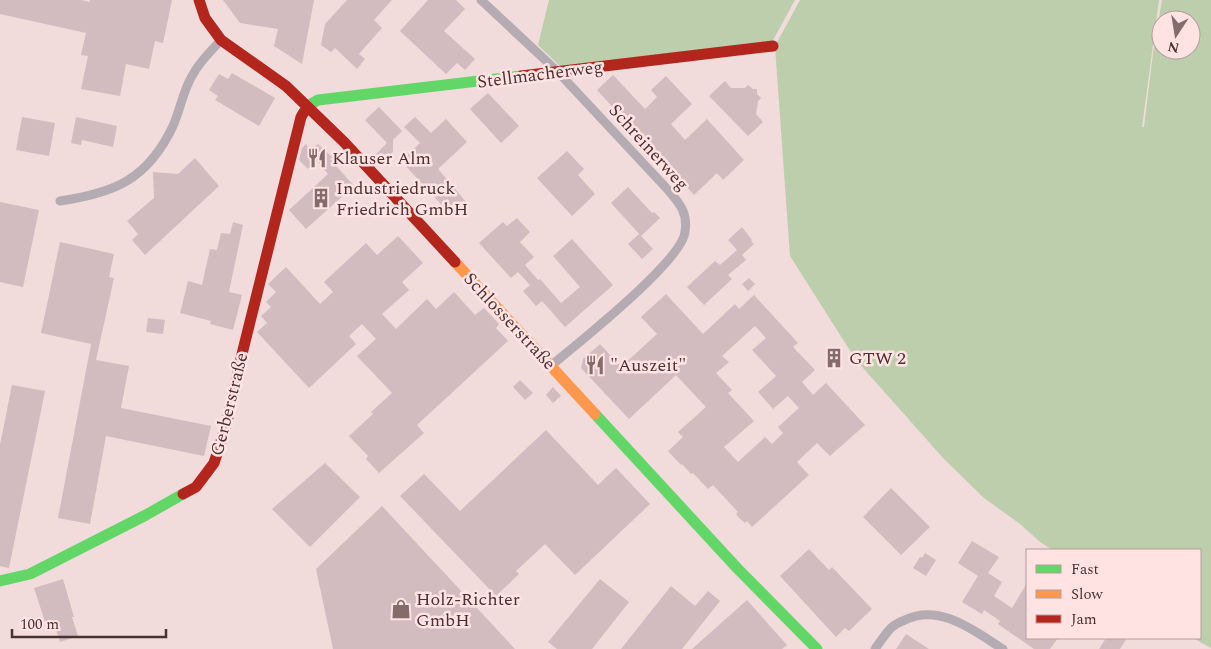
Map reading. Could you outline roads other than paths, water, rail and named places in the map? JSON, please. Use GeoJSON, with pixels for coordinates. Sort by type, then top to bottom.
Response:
{"type":"FeatureCollection","features":[{"type":"Feature","properties":{"kind":"street","name":"Schlosserstraße"},"geometry":{"type":"LineString","coordinates":[[199,0],[205,18],[221,40],[286,86],[344,142],[737,568],[817,649]]}},
{"type":"Feature","properties":{"kind":"street","name":"Schreinerweg"},"geometry":{"type":"LineString","coordinates":[[481,0],[558,72],[684,210],[686,232],[676,252],[645,284],[552,366]]}},
{"type":"Feature","properties":{"kind":"street"},"geometry":{"type":"LineString","coordinates":[[60,201],[88,197],[119,186],[139,173],[156,154],[172,127],[192,76],[205,57],[221,40]]}},
{"type":"Feature","properties":{"kind":"street","name":"Stellmacherweg"},"geometry":{"type":"LineString","coordinates":[[308,106],[318,100],[773,46]]}},
{"type":"Feature","properties":{"kind":"street","name":"Gerberstraße"},"geometry":{"type":"LineString","coordinates":[[0,581],[30,574],[146,515],[196,487],[214,464],[224,432],[240,359],[301,117],[308,106]]}},
{"type":"Feature","properties":{"kind":"street"},"geometry":{"type":"LineString","coordinates":[[875,649],[892,626],[912,616],[929,615],[942,616],[961,623],[1003,649]]}},
{"type":"Feature","properties":{"kind":"place","name":"Klauser Alm"},"geometry":{"type":"Point","coordinates":[317,158]}},
{"type":"Feature","properties":{"kind":"place","name":"Industriedruck Friedrich GmbH"},"geometry":{"type":"Point","coordinates":[321,198]}},
{"type":"Feature","properties":{"kind":"place","name":"GTW 2"},"geometry":{"type":"Point","coordinates":[834,358]}},
{"type":"Feature","properties":{"kind":"place","name":"\"Auszeit\""},"geometry":{"type":"Point","coordinates":[595,365]}},
{"type":"Feature","properties":{"kind":"place","name":"Holz-Richter GmbH"},"geometry":{"type":"Point","coordinates":[401,609]}}]}
